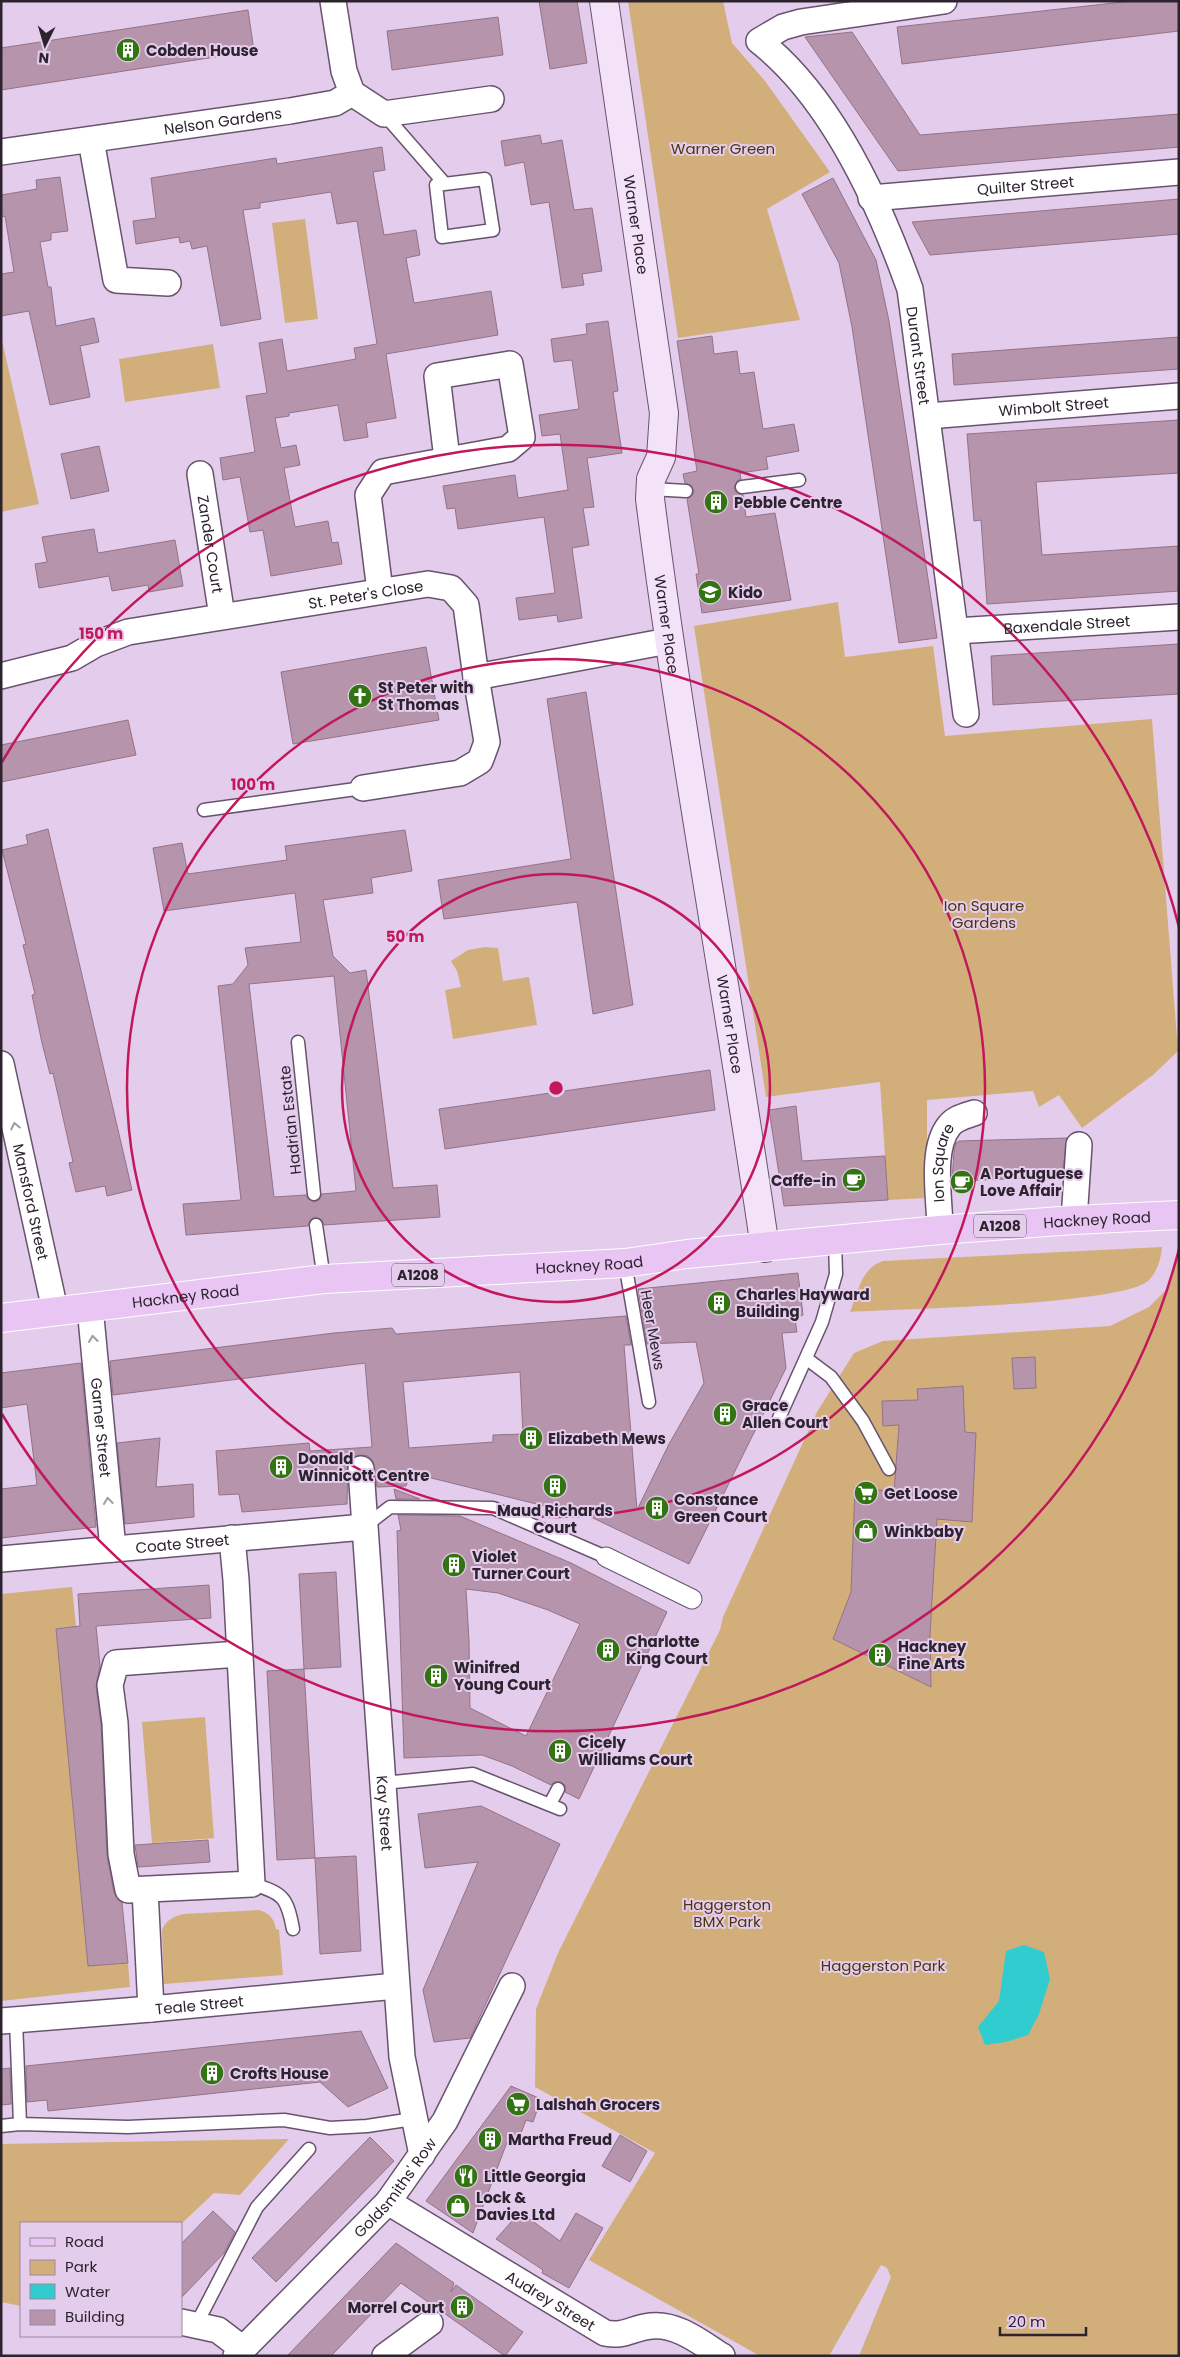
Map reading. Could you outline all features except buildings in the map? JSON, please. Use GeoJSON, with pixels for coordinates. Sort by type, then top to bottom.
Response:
{"type":"FeatureCollection","features":[{"type":"Feature","properties":{"kind":"main road","name":"Warner Place"},"geometry":{"type":"LineString","coordinates":[[604,1],[664,413],[661,457],[651,480],[650,500],[668,641],[750,1139],[765,1248]]}},
{"type":"Feature","properties":{"kind":"main road","name":"Hackney Road"},"geometry":{"type":"LineString","coordinates":[[1,1318],[324,1279],[625,1262],[687,1254],[940,1230],[1074,1220],[1179,1215]]}},
{"type":"Feature","properties":{"kind":"street"},"geometry":{"type":"LineString","coordinates":[[333,1],[344,71],[352,93],[384,114],[491,99]]}},
{"type":"Feature","properties":{"kind":"street","name":"Durant Street"},"geometry":{"type":"LineString","coordinates":[[944,1],[801,22],[783,28],[759,41],[779,57],[800,81],[834,127],[871,198],[900,260],[910,290],[966,714]]}},
{"type":"Feature","properties":{"kind":"street","name":"Nelson Gardens"},"geometry":{"type":"LineString","coordinates":[[1,152],[290,111],[335,103],[352,93]]}},
{"type":"Feature","properties":{"kind":"street"},"geometry":{"type":"LineString","coordinates":[[91,140],[116,280],[168,283]]}},
{"type":"Feature","properties":{"kind":"street","name":"Quilter Street"},"geometry":{"type":"LineString","coordinates":[[871,198],[1179,172]]}},
{"type":"Feature","properties":{"kind":"street","name":"Wimbolt Street"},"geometry":{"type":"LineString","coordinates":[[928,416],[1179,396]]}},
{"type":"Feature","properties":{"kind":"street"},"geometry":{"type":"LineString","coordinates":[[380,591],[368,495],[383,472],[447,459]]}},
{"type":"Feature","properties":{"kind":"street","name":"Zander Court"},"geometry":{"type":"LineString","coordinates":[[200,474],[222,616]]}},
{"type":"Feature","properties":{"kind":"street","name":"St. Peter's Close"},"geometry":{"type":"LineString","coordinates":[[1,676],[72,658],[96,644],[128,632],[428,584],[451,588],[466,606],[487,742],[480,761],[460,773],[363,788]]}},
{"type":"Feature","properties":{"kind":"street","name":"Baxendale Street"},"geometry":{"type":"LineString","coordinates":[[956,631],[1179,617]]}},
{"type":"Feature","properties":{"kind":"street"},"geometry":{"type":"LineString","coordinates":[[476,677],[668,641]]}},
{"type":"Feature","properties":{"kind":"street","name":"Mansford Street"},"geometry":{"type":"LineString","coordinates":[[1,1064],[56,1310]]}},
{"type":"Feature","properties":{"kind":"street","name":"Ion Square"},"geometry":{"type":"LineString","coordinates":[[940,1230],[939,1147],[950,1124],[961,1117],[974,1113]]}},
{"type":"Feature","properties":{"kind":"street"},"geometry":{"type":"LineString","coordinates":[[1074,1220],[1079,1145]]}},
{"type":"Feature","properties":{"kind":"street","name":"Garner Street"},"geometry":{"type":"LineString","coordinates":[[90,1307],[113,1549]]}},
{"type":"Feature","properties":{"kind":"street","name":"Kay Street"},"geometry":{"type":"LineString","coordinates":[[361,1469],[402,2057],[413,2119],[422,2155]]}},
{"type":"Feature","properties":{"kind":"street","name":"Coate Street"},"geometry":{"type":"LineString","coordinates":[[1,1559],[364,1527]]}},
{"type":"Feature","properties":{"kind":"street"},"geometry":{"type":"LineString","coordinates":[[232,1538],[239,1654],[252,1884],[128,1890],[121,1854],[115,1723],[110,1685],[116,1663],[239,1654]]}},
{"type":"Feature","properties":{"kind":"street"},"geometry":{"type":"LineString","coordinates":[[606,1557],[692,1599]]}},
{"type":"Feature","properties":{"kind":"street"},"geometry":{"type":"LineString","coordinates":[[145,1890],[151,2009]]}},
{"type":"Feature","properties":{"kind":"street","name":"Teale Street"},"geometry":{"type":"LineString","coordinates":[[9,2020],[396,1986]]}},
{"type":"Feature","properties":{"kind":"street","name":"Goldsmiths' Row"},"geometry":{"type":"LineString","coordinates":[[239,2352],[388,2202],[445,2121],[512,1986]]}},
{"type":"Feature","properties":{"kind":"street","name":"Audrey Street"},"geometry":{"type":"LineString","coordinates":[[388,2202],[605,2333],[619,2336],[650,2326],[671,2326],[722,2356]]}},
{"type":"Feature","properties":{"kind":"street"},"geometry":{"type":"LineString","coordinates":[[384,2356],[430,2323]]}},
{"type":"Feature","properties":{"kind":"street"},"geometry":{"type":"LineString","coordinates":[[189,2324],[218,2330],[232,2339],[239,2352]]}},
{"type":"Feature","properties":{"kind":"lane"},"geometry":{"type":"LineString","coordinates":[[384,114],[445,184]]}},
{"type":"Feature","properties":{"kind":"lane"},"geometry":{"type":"LineString","coordinates":[[485,179],[493,230],[442,236],[436,185],[445,184],[485,179]]}},
{"type":"Feature","properties":{"kind":"lane"},"geometry":{"type":"LineString","coordinates":[[742,487],[799,480]]}},
{"type":"Feature","properties":{"kind":"lane"},"geometry":{"type":"LineString","coordinates":[[651,488],[686,491]]}},
{"type":"Feature","properties":{"kind":"lane"},"geometry":{"type":"LineString","coordinates":[[204,810],[363,788]]}},
{"type":"Feature","properties":{"kind":"lane","name":"Hadrian Estate"},"geometry":{"type":"LineString","coordinates":[[298,1042],[314,1194]]}},
{"type":"Feature","properties":{"kind":"lane"},"geometry":{"type":"LineString","coordinates":[[316,1226],[324,1279]]}},
{"type":"Feature","properties":{"kind":"lane"},"geometry":{"type":"LineString","coordinates":[[779,1418],[822,1322],[836,1274],[835,1241]]}},
{"type":"Feature","properties":{"kind":"lane","name":"Heer Mews"},"geometry":{"type":"LineString","coordinates":[[625,1262],[649,1402]]}},
{"type":"Feature","properties":{"kind":"lane"},"geometry":{"type":"LineString","coordinates":[[807,1359],[831,1377],[863,1421],[889,1468]]}},
{"type":"Feature","properties":{"kind":"lane"},"geometry":{"type":"LineString","coordinates":[[364,1527],[390,1507],[493,1508],[606,1557]]}},
{"type":"Feature","properties":{"kind":"lane"},"geometry":{"type":"LineString","coordinates":[[384,1782],[473,1774],[555,1807],[558,1789]]}},
{"type":"Feature","properties":{"kind":"lane"},"geometry":{"type":"LineString","coordinates":[[252,1884],[274,1891],[288,1905],[293,1929]]}},
{"type":"Feature","properties":{"kind":"lane"},"geometry":{"type":"LineString","coordinates":[[9,2020],[20,2124]]}},
{"type":"Feature","properties":{"kind":"lane"},"geometry":{"type":"LineString","coordinates":[[1,2126],[20,2124],[128,2127],[284,2120],[330,2128],[367,2126],[413,2119]]}},
{"type":"Feature","properties":{"kind":"lane"},"geometry":{"type":"LineString","coordinates":[[189,2324],[258,2207],[310,2149]]}},
{"type":"Feature","properties":{"kind":"green space","name":"Warner Green"},"geometry":{"type":"Polygon","coordinates":[[[628,1],[723,1],[732,43],[765,81],[830,172],[767,209],[800,320],[678,338],[628,1]]]}},
{"type":"Feature","properties":{"kind":"green space"},"geometry":{"type":"Polygon","coordinates":[[[305,219],[318,319],[285,323],[272,223],[305,219]]]}},
{"type":"Feature","properties":{"kind":"green space"},"geometry":{"type":"Polygon","coordinates":[[[1,336],[39,504],[1,512],[1,336]]]}},
{"type":"Feature","properties":{"kind":"green space"},"geometry":{"type":"Polygon","coordinates":[[[213,344],[220,388],[125,402],[119,359],[213,344]]]}},
{"type":"Feature","properties":{"kind":"green space","name":"Ion Square Gardens"},"geometry":{"type":"Polygon","coordinates":[[[838,602],[845,657],[933,646],[945,736],[1152,719],[1178,1051],[1153,1075],[1082,1128],[1059,1095],[1039,1107],[1033,1091],[927,1100],[927,1198],[888,1200],[880,1082],[766,1097],[694,626],[838,602]]]}},
{"type":"Feature","properties":{"kind":"green space"},"geometry":{"type":"Polygon","coordinates":[[[485,947],[498,948],[503,981],[529,977],[537,1025],[453,1039],[445,990],[461,987],[457,971],[451,961],[468,950],[485,947]]]}},
{"type":"Feature","properties":{"kind":"green space","name":"Haggerston Park"},"geometry":{"type":"Polygon","coordinates":[[[1177,1245],[1179,2356],[859,2356],[891,2277],[887,2268],[881,2265],[829,2356],[760,2356],[589,2260],[655,2153],[535,2087],[536,2009],[558,1953],[720,1630],[723,1617],[817,1412],[854,1353],[883,1341],[1110,1326],[1149,1307],[1169,1287],[1177,1256],[1177,1245]]]}},
{"type":"Feature","properties":{"kind":"green space"},"geometry":{"type":"Polygon","coordinates":[[[1162,1247],[1158,1266],[1148,1281],[1129,1289],[1097,1296],[1054,1301],[850,1312],[865,1275],[876,1264],[883,1261],[1162,1247]]]}},
{"type":"Feature","properties":{"kind":"green space"},"geometry":{"type":"Polygon","coordinates":[[[72,1587],[76,1627],[56,1629],[88,1966],[128,1963],[130,1987],[1,2001],[1,1594],[72,1587]]]}},
{"type":"Feature","properties":{"kind":"green space"},"geometry":{"type":"Polygon","coordinates":[[[205,1717],[214,1838],[152,1843],[142,1722],[205,1717]]]}},
{"type":"Feature","properties":{"kind":"green space"},"geometry":{"type":"Polygon","coordinates":[[[259,1910],[270,1917],[276,1929],[279,1930],[283,1975],[164,1984],[162,1930],[170,1919],[183,1914],[259,1910]]]}},
{"type":"Feature","properties":{"kind":"green space"},"geometry":{"type":"Polygon","coordinates":[[[289,2139],[240,2195],[214,2193],[182,2223],[20,2222],[20,2306],[1,2302],[1,2144],[289,2139]]]}},
{"type":"Feature","properties":{"kind":"water"},"geometry":{"type":"Polygon","coordinates":[[[1024,1945],[1044,1952],[1050,1979],[1039,2014],[1028,2035],[1006,2042],[985,2045],[978,2027],[999,2001],[1006,1951],[1024,1945]]]}},
{"type":"Feature","properties":{"kind":"place","name":"Cobden House"},"geometry":{"type":"Point","coordinates":[128,50]}},
{"type":"Feature","properties":{"kind":"place","name":"Pebble Centre"},"geometry":{"type":"Point","coordinates":[716,502]}},
{"type":"Feature","properties":{"kind":"place","name":"Kido"},"geometry":{"type":"Point","coordinates":[710,592]}},
{"type":"Feature","properties":{"kind":"place","name":"St Peter with St Thomas"},"geometry":{"type":"Point","coordinates":[360,696]}},
{"type":"Feature","properties":{"kind":"place","name":"Caffe-in"},"geometry":{"type":"Point","coordinates":[854,1180]}},
{"type":"Feature","properties":{"kind":"place","name":"A Portuguese Love Affair"},"geometry":{"type":"Point","coordinates":[962,1182]}},
{"type":"Feature","properties":{"kind":"place","name":"Charles Hayward Building"},"geometry":{"type":"Point","coordinates":[719,1303]}},
{"type":"Feature","properties":{"kind":"place","name":"Grace Allen Court"},"geometry":{"type":"Point","coordinates":[725,1414]}},
{"type":"Feature","properties":{"kind":"place","name":"Elizabeth Mews"},"geometry":{"type":"Point","coordinates":[531,1438]}},
{"type":"Feature","properties":{"kind":"place","name":"Donald Winnicott Centre"},"geometry":{"type":"Point","coordinates":[281,1467]}},
{"type":"Feature","properties":{"kind":"place","name":"Maud Richards Court"},"geometry":{"type":"Point","coordinates":[555,1486]}},
{"type":"Feature","properties":{"kind":"place","name":"Get Loose"},"geometry":{"type":"Point","coordinates":[866,1493]}},
{"type":"Feature","properties":{"kind":"place","name":"Constance Green Court"},"geometry":{"type":"Point","coordinates":[657,1508]}},
{"type":"Feature","properties":{"kind":"place","name":"Winkbaby"},"geometry":{"type":"Point","coordinates":[866,1531]}},
{"type":"Feature","properties":{"kind":"place","name":"Violet Turner Court"},"geometry":{"type":"Point","coordinates":[454,1565]}},
{"type":"Feature","properties":{"kind":"place","name":"Charlotte King Court"},"geometry":{"type":"Point","coordinates":[608,1650]}},
{"type":"Feature","properties":{"kind":"place","name":"Hackney Fine Arts"},"geometry":{"type":"Point","coordinates":[880,1655]}},
{"type":"Feature","properties":{"kind":"place","name":"Winifred Young Court"},"geometry":{"type":"Point","coordinates":[436,1676]}},
{"type":"Feature","properties":{"kind":"place","name":"Cicely Williams Court"},"geometry":{"type":"Point","coordinates":[560,1751]}},
{"type":"Feature","properties":{"kind":"place","name":"Crofts House"},"geometry":{"type":"Point","coordinates":[212,2073]}},
{"type":"Feature","properties":{"kind":"place","name":"Lalshah Grocers"},"geometry":{"type":"Point","coordinates":[518,2104]}},
{"type":"Feature","properties":{"kind":"place","name":"Martha Freud"},"geometry":{"type":"Point","coordinates":[490,2139]}},
{"type":"Feature","properties":{"kind":"place","name":"Little Georgia"},"geometry":{"type":"Point","coordinates":[466,2176]}},
{"type":"Feature","properties":{"kind":"place","name":"Lock & Davies Ltd"},"geometry":{"type":"Point","coordinates":[458,2206]}},
{"type":"Feature","properties":{"kind":"place","name":"Morrel Court"},"geometry":{"type":"Point","coordinates":[462,2307]}},
{"type":"Feature","properties":{"kind":"park label","name":"Haggerston BMX Park"},"geometry":{"type":"Point","coordinates":[727,1912]}}]}
